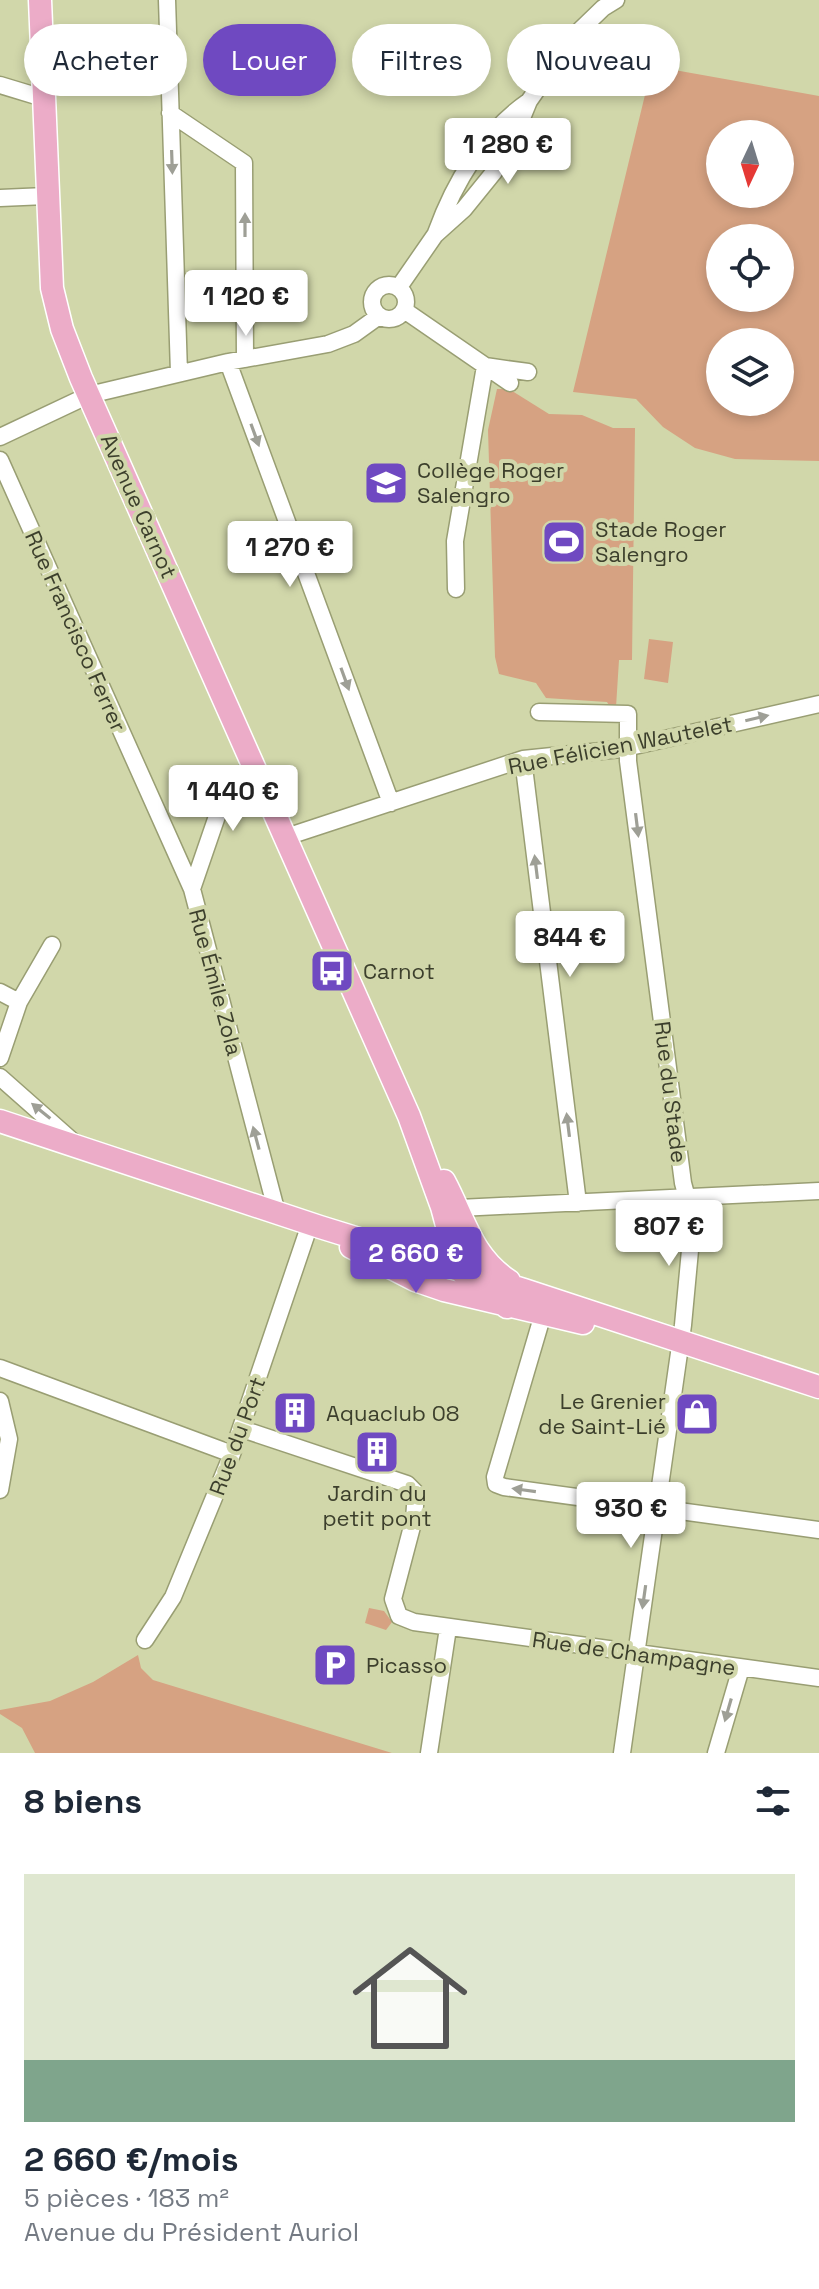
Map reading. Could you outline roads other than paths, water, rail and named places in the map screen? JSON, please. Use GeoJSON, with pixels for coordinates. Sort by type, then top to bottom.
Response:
{"type":"FeatureCollection","features":[{"type":"Feature","properties":{"kind":"main road","name":"Avenue Carnot"},"geometry":{"type":"LineString","coordinates":[[40,0],[52,288],[62,329],[453,1216],[493,1270],[524,1290]]}},
{"type":"Feature","properties":{"kind":"main road"},"geometry":{"type":"LineString","coordinates":[[0,1121],[315,1226],[524,1290],[819,1401]]}},
{"type":"Feature","properties":{"kind":"main road","name":"Avenue Carnot"},"geometry":{"type":"LineString","coordinates":[[453,1216],[459,1270]]}},
{"type":"Feature","properties":{"kind":"main road"},"geometry":{"type":"LineString","coordinates":[[409,1255],[432,1247],[453,1216]]}},
{"type":"Feature","properties":{"kind":"main road"},"geometry":{"type":"LineString","coordinates":[[315,1226],[415,1280],[455,1294],[680,1347],[819,1387]]}},
{"type":"Feature","properties":{"kind":"main road"},"geometry":{"type":"LineString","coordinates":[[390,1267],[438,1275],[459,1270],[469,1252],[470,1238]]}},
{"type":"Feature","properties":{"kind":"main road"},"geometry":{"type":"LineString","coordinates":[[459,1270],[507,1307]]}},
{"type":"Feature","properties":{"kind":"street"},"geometry":{"type":"LineString","coordinates":[[167,0],[179,373]]}},
{"type":"Feature","properties":{"kind":"street"},"geometry":{"type":"LineString","coordinates":[[399,287],[435,235],[464,209],[494,172],[513,140],[529,101],[575,35],[616,0]]}},
{"type":"Feature","properties":{"kind":"street"},"geometry":{"type":"LineString","coordinates":[[0,85],[43,98]]}},
{"type":"Feature","properties":{"kind":"street"},"geometry":{"type":"LineString","coordinates":[[435,235],[445,208],[473,158],[509,115],[529,101]]}},
{"type":"Feature","properties":{"kind":"street"},"geometry":{"type":"LineString","coordinates":[[170,113],[244,163],[236,360],[391,803]]}},
{"type":"Feature","properties":{"kind":"street"},"geometry":{"type":"LineString","coordinates":[[0,198],[46,196]]}},
{"type":"Feature","properties":{"kind":"street"},"geometry":{"type":"LineString","coordinates":[[387,284],[399,287],[406,297],[404,310],[391,319],[379,316],[371,300],[376,290],[387,284]]}},
{"type":"Feature","properties":{"kind":"street"},"geometry":{"type":"LineString","coordinates":[[404,310],[510,383]]}},
{"type":"Feature","properties":{"kind":"street"},"geometry":{"type":"LineString","coordinates":[[0,437],[89,395],[236,360],[328,344],[354,334],[379,316]]}},
{"type":"Feature","properties":{"kind":"street"},"geometry":{"type":"LineString","coordinates":[[485,366],[528,372]]}},
{"type":"Feature","properties":{"kind":"street"},"geometry":{"type":"LineString","coordinates":[[456,589],[455,541],[485,366]]}},
{"type":"Feature","properties":{"kind":"street","name":"Rue Francisco Ferrer"},"geometry":{"type":"LineString","coordinates":[[0,460],[192,889]]}},
{"type":"Feature","properties":{"kind":"street","name":"Rue Félicien Wautelet"},"geometry":{"type":"LineString","coordinates":[[286,837],[523,759],[627,748],[819,704]]}},
{"type":"Feature","properties":{"kind":"street"},"geometry":{"type":"LineString","coordinates":[[539,712],[628,714],[627,748]]}},
{"type":"Feature","properties":{"kind":"street","name":"Rue du Stade"},"geometry":{"type":"LineString","coordinates":[[622,1753],[680,1347],[691,1198],[683,1183],[627,748]]}},
{"type":"Feature","properties":{"kind":"street"},"geometry":{"type":"LineString","coordinates":[[523,759],[578,1203]]}},
{"type":"Feature","properties":{"kind":"street","name":"Rue Émile Zola"},"geometry":{"type":"LineString","coordinates":[[253,764],[226,790],[192,889],[277,1213]]}},
{"type":"Feature","properties":{"kind":"street"},"geometry":{"type":"LineString","coordinates":[[0,1058],[19,1002],[52,945]]}},
{"type":"Feature","properties":{"kind":"street"},"geometry":{"type":"LineString","coordinates":[[0,992],[19,1002]]}},
{"type":"Feature","properties":{"kind":"street"},"geometry":{"type":"LineString","coordinates":[[0,1077],[80,1147]]}},
{"type":"Feature","properties":{"kind":"street"},"geometry":{"type":"LineString","coordinates":[[453,1216],[578,1203],[819,1191]]}},
{"type":"Feature","properties":{"kind":"street","name":"Rue du Port"},"geometry":{"type":"LineString","coordinates":[[145,1640],[173,1597],[232,1454],[315,1226]]}},
{"type":"Feature","properties":{"kind":"street"},"geometry":{"type":"LineString","coordinates":[[543,1314],[495,1477],[496,1484],[819,1530]]}},
{"type":"Feature","properties":{"kind":"street"},"geometry":{"type":"LineString","coordinates":[[0,1368],[232,1454]]}},
{"type":"Feature","properties":{"kind":"street"},"geometry":{"type":"LineString","coordinates":[[0,1401],[9,1439],[0,1490]]}},
{"type":"Feature","properties":{"kind":"street","name":"Rue de Champagne"},"geometry":{"type":"LineString","coordinates":[[242,1429],[407,1484],[416,1493],[414,1519],[393,1599],[399,1616],[448,1628],[819,1678]]}},
{"type":"Feature","properties":{"kind":"street"},"geometry":{"type":"LineString","coordinates":[[429,1753],[448,1628]]}},
{"type":"Feature","properties":{"kind":"street"},"geometry":{"type":"LineString","coordinates":[[716,1753],[741,1668]]}},
{"type":"Feature","properties":{"kind":"place","name":"Collège Roger Salengro"},"geometry":{"type":"Point","coordinates":[386,483]}},
{"type":"Feature","properties":{"kind":"place","name":"Stade Roger Salengro"},"geometry":{"type":"Point","coordinates":[564,542]}},
{"type":"Feature","properties":{"kind":"place","name":"Carnot"},"geometry":{"type":"Point","coordinates":[332,971]}},
{"type":"Feature","properties":{"kind":"place","name":"Aquaclub 08"},"geometry":{"type":"Point","coordinates":[295,1413]}},
{"type":"Feature","properties":{"kind":"place","name":"Le Grenier de Saint-Lié"},"geometry":{"type":"Point","coordinates":[697,1414]}},
{"type":"Feature","properties":{"kind":"place","name":"Jardin du petit pont"},"geometry":{"type":"Point","coordinates":[377,1452]}},
{"type":"Feature","properties":{"kind":"place","name":"Picasso"},"geometry":{"type":"Point","coordinates":[335,1665]}}]}
